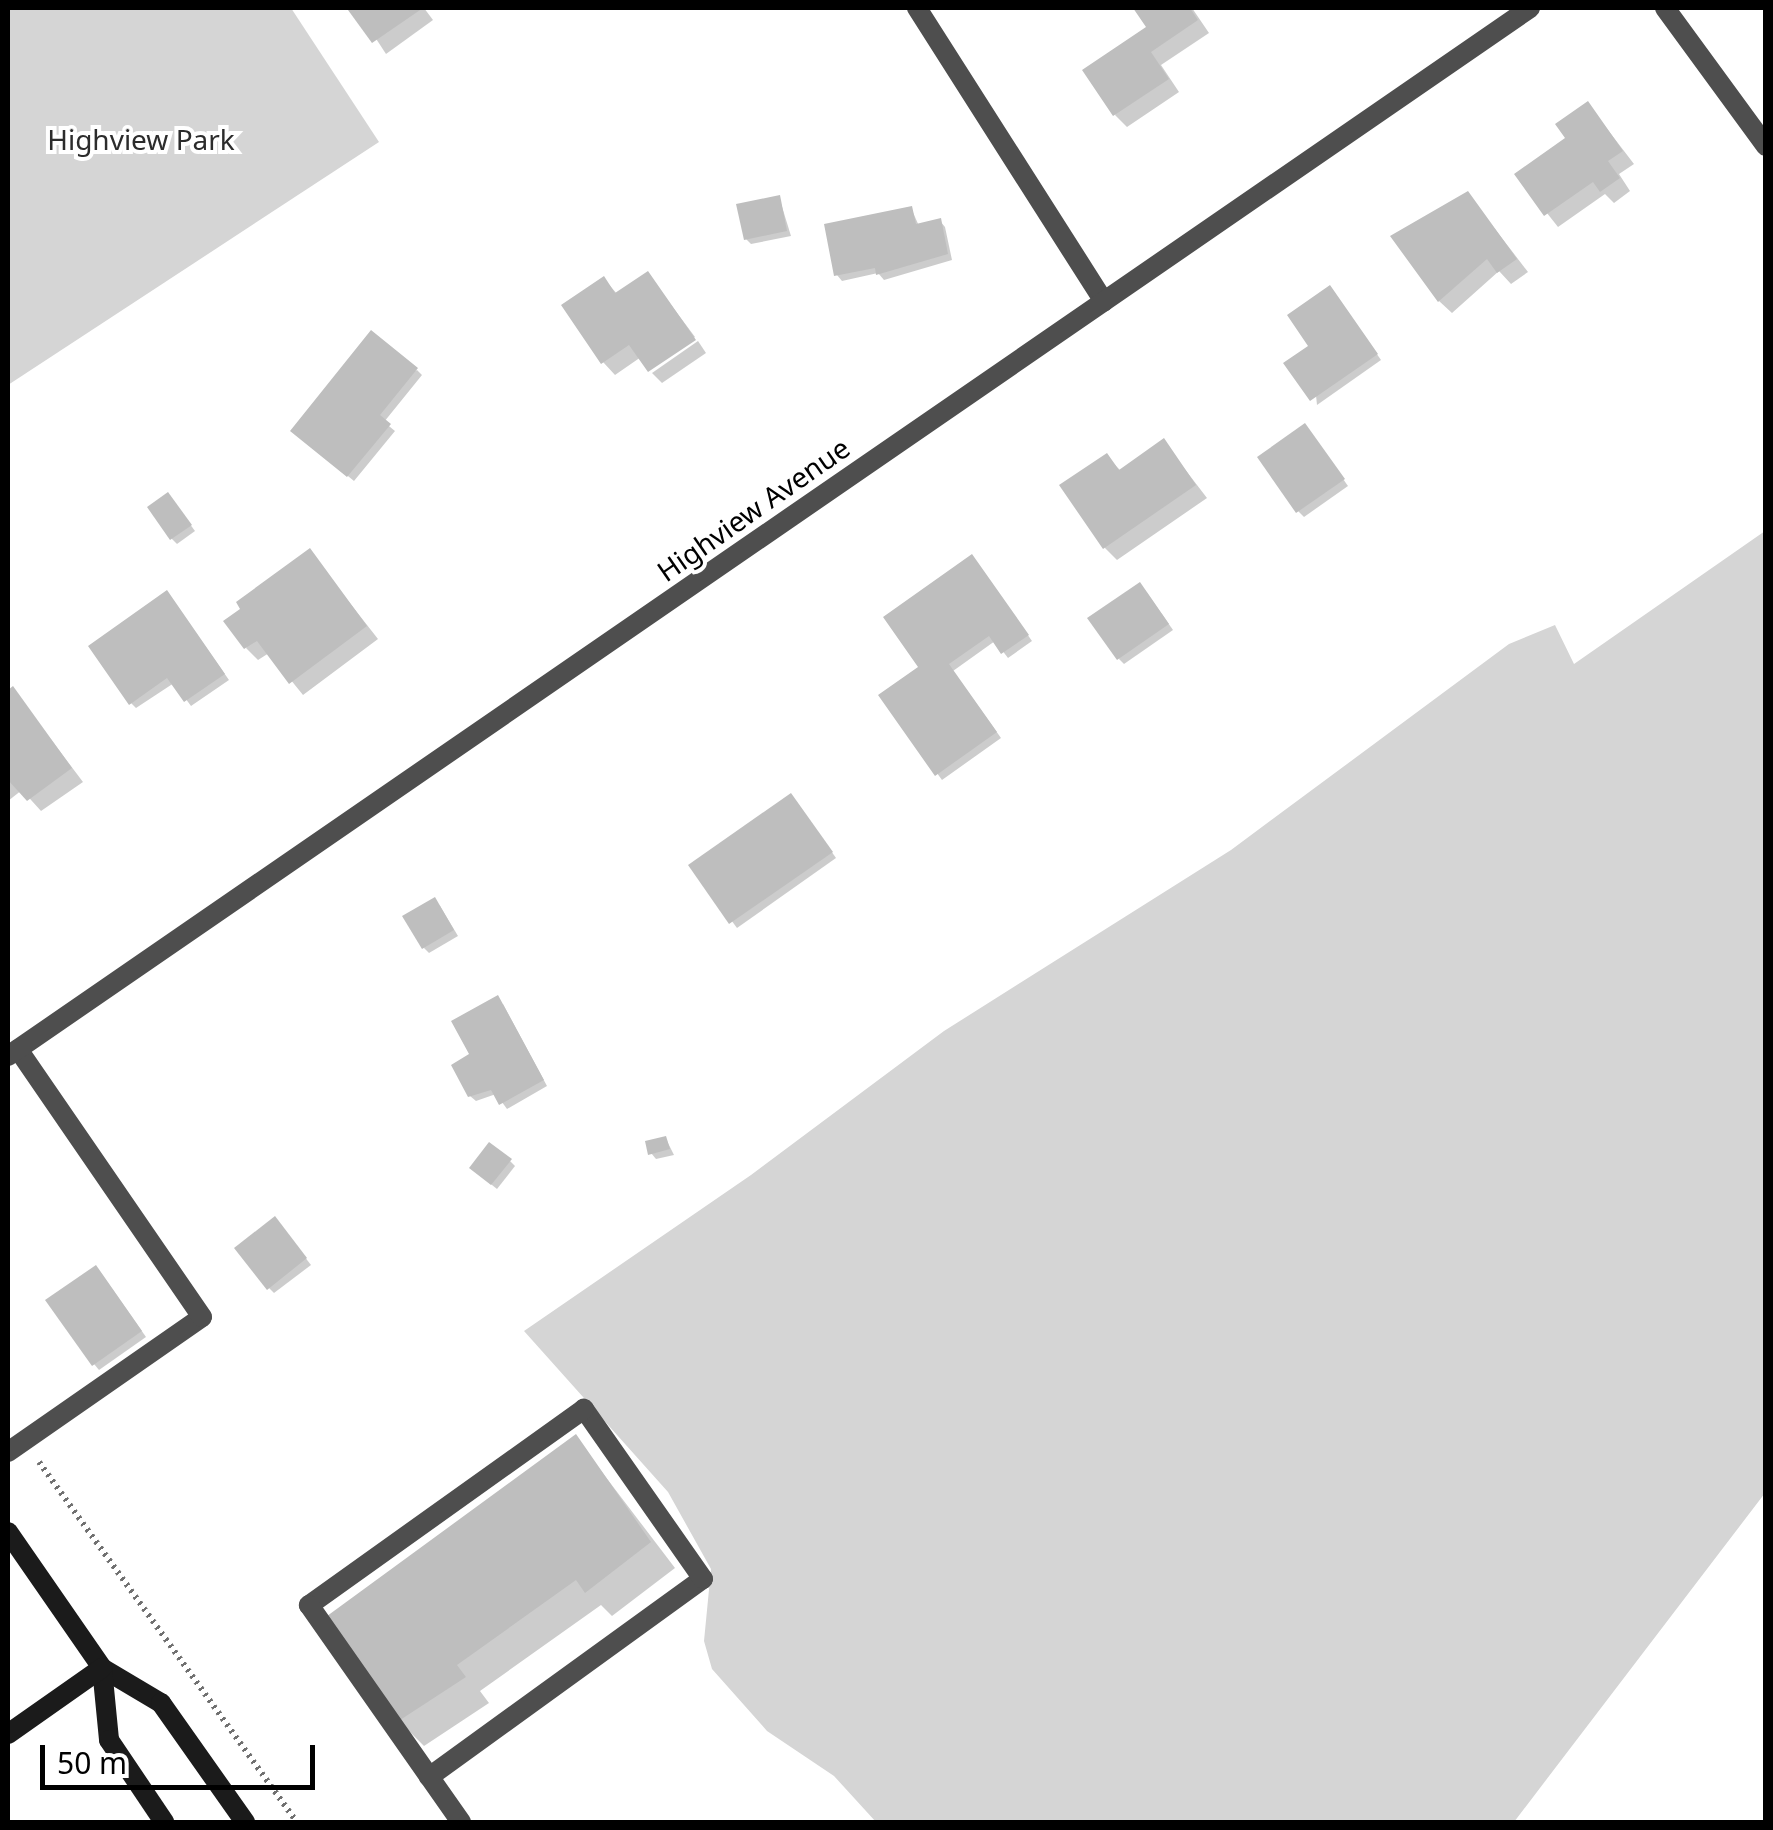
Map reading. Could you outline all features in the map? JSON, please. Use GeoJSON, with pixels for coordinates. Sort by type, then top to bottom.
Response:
{"type":"FeatureCollection","features":[{"type":"Feature","properties":{"kind":"main road"},"geometry":{"type":"LineString","coordinates":[[8,1532],[102,1668],[161,1703],[246,1822]]}},
{"type":"Feature","properties":{"kind":"main road"},"geometry":{"type":"LineString","coordinates":[[8,1734],[102,1668]]}},
{"type":"Feature","properties":{"kind":"main road"},"geometry":{"type":"LineString","coordinates":[[102,1668],[109,1740],[164,1822]]}},
{"type":"Feature","properties":{"kind":"street"},"geometry":{"type":"LineString","coordinates":[[917,8],[1104,300]]}},
{"type":"Feature","properties":{"kind":"street","name":"Highview Avenue"},"geometry":{"type":"LineString","coordinates":[[13,1052],[1530,8]]}},
{"type":"Feature","properties":{"kind":"street"},"geometry":{"type":"LineString","coordinates":[[1665,8],[1766,146]]}},
{"type":"Feature","properties":{"kind":"street"},"geometry":{"type":"LineString","coordinates":[[13,1052],[202,1317],[16,1447]]}},
{"type":"Feature","properties":{"kind":"street"},"geometry":{"type":"LineString","coordinates":[[430,1777],[703,1579],[584,1410],[308,1605],[461,1822]]}},
{"type":"Feature","properties":{"kind":"path"},"geometry":{"type":"LineString","coordinates":[[16,1447],[297,1822]]}},
{"type":"Feature","properties":{"kind":"green space","name":"Highview Park"},"geometry":{"type":"Polygon","coordinates":[[[8,8],[291,8],[379,142],[8,385],[8,8]]]}},
{"type":"Feature","properties":{"kind":"green space"},"geometry":{"type":"Polygon","coordinates":[[[1765,531],[1765,1493],[1514,1822],[876,1822],[834,1776],[767,1731],[712,1669],[704,1641],[711,1569],[668,1492],[524,1331],[751,1175],[944,1031],[1231,850],[1509,644],[1555,625],[1574,664],[1765,531]]]}},
{"type":"Feature","properties":{"kind":"building"},"geometry":{"type":"Polygon","coordinates":[[[351,8],[423,8],[372,43],[348,10],[351,8]]]}},
{"type":"Feature","properties":{"kind":"building"},"geometry":{"type":"Polygon","coordinates":[[[1133,8],[1190,8],[1198,20],[1151,52],[1169,79],[1113,116],[1082,70],[1146,27],[1133,8]]]}},
{"type":"Feature","properties":{"kind":"building"},"geometry":{"type":"Polygon","coordinates":[[[1588,101],[1623,151],[1608,161],[1620,178],[1600,192],[1593,182],[1544,216],[1514,174],[1565,138],[1555,124],[1588,101]]]}},
{"type":"Feature","properties":{"kind":"building"},"geometry":{"type":"Polygon","coordinates":[[[1468,191],[1517,259],[1497,273],[1487,259],[1438,302],[1390,236],[1468,191]]]}},
{"type":"Feature","properties":{"kind":"building"},"geometry":{"type":"Polygon","coordinates":[[[780,195],[787,231],[744,240],[736,204],[780,195]]]}},
{"type":"Feature","properties":{"kind":"building"},"geometry":{"type":"Polygon","coordinates":[[[912,206],[916,224],[941,218],[948,254],[876,275],[875,268],[834,276],[824,224],[912,206]]]}},
{"type":"Feature","properties":{"kind":"building"},"geometry":{"type":"Polygon","coordinates":[[[648,271],[696,340],[648,372],[629,345],[601,364],[561,305],[604,276],[615,293],[648,271]]]}},
{"type":"Feature","properties":{"kind":"building"},"geometry":{"type":"Polygon","coordinates":[[[1330,285],[1378,354],[1310,401],[1283,363],[1308,346],[1287,315],[1330,285]]]}},
{"type":"Feature","properties":{"kind":"building"},"geometry":{"type":"Polygon","coordinates":[[[371,330],[418,368],[380,415],[391,424],[347,477],[290,431],[371,330]]]}},
{"type":"Feature","properties":{"kind":"building"},"geometry":{"type":"Polygon","coordinates":[[[1305,423],[1345,479],[1296,513],[1257,457],[1305,423]]]}},
{"type":"Feature","properties":{"kind":"building"},"geometry":{"type":"Polygon","coordinates":[[[1164,438],[1196,485],[1103,549],[1059,485],[1107,453],[1119,470],[1164,438]]]}},
{"type":"Feature","properties":{"kind":"building"},"geometry":{"type":"Polygon","coordinates":[[[168,492],[192,525],[170,540],[147,507],[168,492]]]}},
{"type":"Feature","properties":{"kind":"building"},"geometry":{"type":"Polygon","coordinates":[[[310,548],[367,626],[289,684],[257,641],[244,649],[223,621],[240,609],[236,602],[310,548]]]}},
{"type":"Feature","properties":{"kind":"building"},"geometry":{"type":"Polygon","coordinates":[[[972,554],[1029,635],[1001,654],[989,636],[949,664],[997,732],[935,776],[878,695],[918,667],[883,617],[972,554]]]}},
{"type":"Feature","properties":{"kind":"building"},"geometry":{"type":"Polygon","coordinates":[[[1140,582],[1169,624],[1117,660],[1087,618],[1140,582]]]}},
{"type":"Feature","properties":{"kind":"building"},"geometry":{"type":"Polygon","coordinates":[[[167,590],[225,674],[184,702],[167,678],[129,705],[88,646],[167,590]]]}},
{"type":"Feature","properties":{"kind":"building"},"geometry":{"type":"Polygon","coordinates":[[[13,686],[72,768],[27,801],[8,780],[8,690],[13,686]]]}},
{"type":"Feature","properties":{"kind":"building"},"geometry":{"type":"Polygon","coordinates":[[[791,793],[833,852],[729,924],[688,865],[791,793]]]}},
{"type":"Feature","properties":{"kind":"building"},"geometry":{"type":"Polygon","coordinates":[[[435,897],[454,930],[422,949],[402,916],[435,897]]]}},
{"type":"Feature","properties":{"kind":"building"},"geometry":{"type":"Polygon","coordinates":[[[498,995],[544,1080],[499,1105],[491,1090],[468,1097],[451,1065],[469,1054],[451,1021],[498,995]]]}},
{"type":"Feature","properties":{"kind":"building"},"geometry":{"type":"Polygon","coordinates":[[[666,1136],[670,1149],[648,1155],[645,1141],[666,1136]]]}},
{"type":"Feature","properties":{"kind":"building"},"geometry":{"type":"Polygon","coordinates":[[[489,1142],[512,1159],[491,1185],[469,1168],[489,1142]]]}},
{"type":"Feature","properties":{"kind":"building"},"geometry":{"type":"Polygon","coordinates":[[[275,1216],[307,1258],[267,1290],[234,1248],[275,1216]]]}},
{"type":"Feature","properties":{"kind":"building"},"geometry":{"type":"Polygon","coordinates":[[[96,1265],[142,1331],[92,1366],[45,1300],[96,1265]]]}},
{"type":"Feature","properties":{"kind":"building"},"geometry":{"type":"Polygon","coordinates":[[[576,1434],[651,1542],[585,1593],[576,1580],[457,1665],[466,1677],[397,1722],[323,1619],[576,1434]]]}}]}
